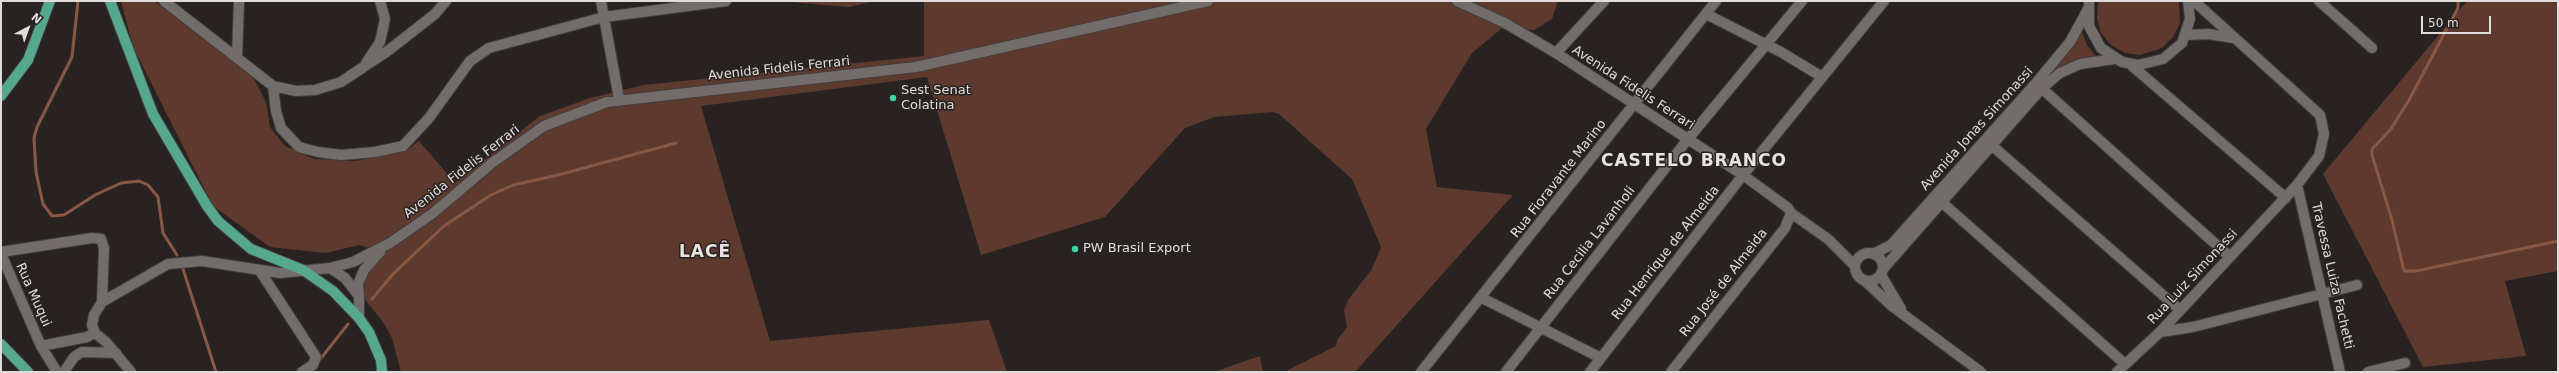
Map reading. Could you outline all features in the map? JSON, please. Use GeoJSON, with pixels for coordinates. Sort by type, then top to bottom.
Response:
{"type":"FeatureCollection","features":[{"type":"Feature","properties":{"kind":"main road"},"geometry":{"type":"LineString","coordinates":[[1,96],[28,60],[50,1]]}},
{"type":"Feature","properties":{"kind":"main road"},"geometry":{"type":"LineString","coordinates":[[110,1],[153,114],[207,206],[218,221],[251,249],[303,270],[333,291],[359,318],[377,347],[382,372]]}},
{"type":"Feature","properties":{"kind":"main road"},"geometry":{"type":"LineString","coordinates":[[1,344],[28,372]]}},
{"type":"Feature","properties":{"kind":"street"},"geometry":{"type":"LineString","coordinates":[[164,1],[273,86],[296,91],[315,90],[341,82],[363,68],[435,14],[446,1]]}},
{"type":"Feature","properties":{"kind":"street"},"geometry":{"type":"LineString","coordinates":[[237,58],[239,1]]}},
{"type":"Feature","properties":{"kind":"street"},"geometry":{"type":"LineString","coordinates":[[363,68],[380,42],[385,19],[380,1]]}},
{"type":"Feature","properties":{"kind":"street"},"geometry":{"type":"LineString","coordinates":[[601,1],[619,99]]}},
{"type":"Feature","properties":{"kind":"street"},"geometry":{"type":"LineString","coordinates":[[273,86],[276,110],[281,128],[299,147],[318,152],[341,155],[382,151],[403,146],[429,118],[470,61],[489,48],[604,17],[726,1]]}},
{"type":"Feature","properties":{"kind":"street","name":"Avenida Fidelis Ferrari"},"geometry":{"type":"LineString","coordinates":[[102,302],[168,264],[202,261],[260,271],[280,272],[330,268],[353,262],[390,243],[432,214],[492,163],[544,126],[619,99],[916,67],[1208,1]]}},
{"type":"Feature","properties":{"kind":"street","name":"Avenida Fidelis Ferrari"},"geometry":{"type":"LineString","coordinates":[[1457,1],[1505,23],[1556,53],[1743,175],[1828,239],[1855,266]]}},
{"type":"Feature","properties":{"kind":"street"},"geometry":{"type":"LineString","coordinates":[[1556,53],[1604,1]]}},
{"type":"Feature","properties":{"kind":"street","name":"Rua Fioravante Marino"},"geometry":{"type":"LineString","coordinates":[[1421,372],[1482,298],[1716,1]]}},
{"type":"Feature","properties":{"kind":"street","name":"Rua Cecilia Lavanholi"},"geometry":{"type":"LineString","coordinates":[[1506,372],[1688,139],[1764,44],[1802,1]]}},
{"type":"Feature","properties":{"kind":"street","name":"Rua Henrique de Almeida"},"geometry":{"type":"LineString","coordinates":[[1590,372],[1743,175],[1884,1]]}},
{"type":"Feature","properties":{"kind":"street"},"geometry":{"type":"LineString","coordinates":[[2131,65],[2155,63],[2173,52],[2186,35],[2190,19],[2188,1]]}},
{"type":"Feature","properties":{"kind":"street","name":"Rua Luiz Simonassi"},"geometry":{"type":"LineString","coordinates":[[2117,372],[2160,332],[2286,198],[2319,156],[2324,134],[2320,114],[2194,1]]}},
{"type":"Feature","properties":{"kind":"street"},"geometry":{"type":"LineString","coordinates":[[2319,1],[2372,48]]}},
{"type":"Feature","properties":{"kind":"street"},"geometry":{"type":"LineString","coordinates":[[2088,5],[2089,26],[2094,38],[2101,48],[2114,59],[2131,65],[2154,83],[2286,198]]}},
{"type":"Feature","properties":{"kind":"street","name":"Avenida Jonas Simonassi"},"geometry":{"type":"LineString","coordinates":[[1882,272],[1943,202],[1989,142],[2039,86],[2070,42],[2088,5]]}},
{"type":"Feature","properties":{"kind":"street"},"geometry":{"type":"LineString","coordinates":[[1706,14],[1764,44],[1822,77]]}},
{"type":"Feature","properties":{"kind":"street"},"geometry":{"type":"LineString","coordinates":[[2186,35],[2208,34],[2234,38]]}},
{"type":"Feature","properties":{"kind":"street","name":"Avenida Jonas Simonassi"},"geometry":{"type":"LineString","coordinates":[[2039,86],[2060,73],[2080,64],[2114,59]]}},
{"type":"Feature","properties":{"kind":"street"},"geometry":{"type":"LineString","coordinates":[[2154,83],[2155,63]]}},
{"type":"Feature","properties":{"kind":"street"},"geometry":{"type":"LineString","coordinates":[[2039,86],[2230,257]]}},
{"type":"Feature","properties":{"kind":"street"},"geometry":{"type":"LineString","coordinates":[[1989,142],[2180,310]]}},
{"type":"Feature","properties":{"kind":"street","name":"Avenida Jonas Simonassi"},"geometry":{"type":"LineString","coordinates":[[1873,254],[1891,244],[1934,195],[1989,142]]}},
{"type":"Feature","properties":{"kind":"street","name":"Travessa Luiza Fachetti"},"geometry":{"type":"LineString","coordinates":[[2297,185],[2323,292],[2340,372]]}},
{"type":"Feature","properties":{"kind":"street"},"geometry":{"type":"LineString","coordinates":[[1934,195],[2125,364]]}},
{"type":"Feature","properties":{"kind":"street","name":"Rua José de Almeida"},"geometry":{"type":"LineString","coordinates":[[1671,372],[1785,228],[1789,211]]}},
{"type":"Feature","properties":{"kind":"street"},"geometry":{"type":"LineString","coordinates":[[1,253],[92,238],[101,239],[104,248],[102,302],[94,315],[91,335],[82,352],[74,357],[64,372]]}},
{"type":"Feature","properties":{"kind":"street","name":"Avenida Fidelis Ferrari"},"geometry":{"type":"LineString","coordinates":[[359,318],[358,284],[364,270],[390,243]]}},
{"type":"Feature","properties":{"kind":"street","name":"Rua Muqui"},"geometry":{"type":"LineString","coordinates":[[1,253],[41,346],[57,372]]}},
{"type":"Feature","properties":{"kind":"street"},"geometry":{"type":"LineString","coordinates":[[1905,313],[1889,292],[1882,272],[1879,257],[1873,254],[1861,255],[1855,266],[1859,277],[1883,298],[1905,313],[1981,372]]}},
{"type":"Feature","properties":{"kind":"street"},"geometry":{"type":"LineString","coordinates":[[330,268],[344,278],[359,296]]}},
{"type":"Feature","properties":{"kind":"street"},"geometry":{"type":"LineString","coordinates":[[260,271],[316,356],[313,365],[302,372]]}},
{"type":"Feature","properties":{"kind":"street"},"geometry":{"type":"LineString","coordinates":[[1864,280],[1876,279],[1882,272]]}},
{"type":"Feature","properties":{"kind":"street"},"geometry":{"type":"LineString","coordinates":[[2160,332],[2193,327],[2323,292],[2357,285]]}},
{"type":"Feature","properties":{"kind":"street"},"geometry":{"type":"LineString","coordinates":[[1482,298],[1601,358]]}},
{"type":"Feature","properties":{"kind":"street"},"geometry":{"type":"LineString","coordinates":[[41,346],[91,335],[116,353],[130,372]]}},
{"type":"Feature","properties":{"kind":"street"},"geometry":{"type":"LineString","coordinates":[[82,352],[116,353]]}},
{"type":"Feature","properties":{"kind":"street"},"geometry":{"type":"LineString","coordinates":[[2368,372],[2405,363]]}},
{"type":"Feature","properties":{"kind":"shaded area"},"geometry":{"type":"Polygon","coordinates":[[[121,1],[154,1],[251,73],[266,102],[270,127],[285,146],[314,159],[356,161],[406,151],[419,141],[455,183],[540,116],[590,98],[644,85],[924,56],[924,1],[1558,1],[1552,19],[1534,30],[1501,29],[1472,53],[1426,129],[1437,187],[1513,195],[1355,372],[1284,372],[1336,346],[1337,340],[1347,327],[1344,310],[1348,300],[1372,269],[1381,247],[1352,179],[1279,114],[1273,112],[1214,117],[1185,128],[1105,217],[981,255],[927,77],[701,106],[770,341],[989,320],[1007,372],[401,372],[392,338],[384,323],[366,301],[363,293],[373,249],[359,245],[326,253],[270,247],[213,206],[133,47],[121,1]]]}},
{"type":"Feature","properties":{"kind":"shaded area"},"geometry":{"type":"Polygon","coordinates":[[[780,1],[875,1],[849,7],[780,1]]]}},
{"type":"Feature","properties":{"kind":"shaded area"},"geometry":{"type":"Polygon","coordinates":[[[2098,1],[2179,1],[2180,23],[2173,37],[2162,48],[2140,55],[2125,53],[2111,45],[2101,33],[2097,18],[2098,1]]]}},
{"type":"Feature","properties":{"kind":"shaded area"},"geometry":{"type":"Polygon","coordinates":[[[2467,1],[2558,1],[2558,271],[2505,281],[2526,356],[2423,367],[2323,174],[2467,1]]]}},
{"type":"Feature","properties":{"kind":"shaded area"},"geometry":{"type":"Polygon","coordinates":[[[2081,29],[2087,45],[2097,58],[2076,59],[2049,74],[2081,29]]]}},
{"type":"Feature","properties":{"kind":"shaded area"},"geometry":{"type":"Polygon","coordinates":[[[1260,356],[1263,372],[1213,372],[1260,356]]]}},
{"type":"Feature","properties":{"kind":"waterway"},"geometry":{"type":"LineString","coordinates":[[78,1],[72,57],[37,127],[34,138],[36,172],[43,204],[52,216],[64,215],[95,195],[121,183],[139,181],[148,185],[158,197],[163,233],[177,255]]}},
{"type":"Feature","properties":{"kind":"waterway"},"geometry":{"type":"LineString","coordinates":[[2458,1],[2458,8],[2409,100],[2391,129],[2372,149],[2372,155],[2392,220],[2404,271],[2416,271],[2558,241]]}},
{"type":"Feature","properties":{"kind":"waterway"},"geometry":{"type":"LineString","coordinates":[[372,299],[394,273],[444,226],[491,195],[513,185],[558,175],[676,143]]}},
{"type":"Feature","properties":{"kind":"waterway"},"geometry":{"type":"LineString","coordinates":[[183,269],[216,372]]}},
{"type":"Feature","properties":{"kind":"waterway"},"geometry":{"type":"LineString","coordinates":[[318,362],[348,324]]}},
{"type":"Feature","properties":{"kind":"place","name":"Sest Senat Colatina"},"geometry":{"type":"Point","coordinates":[893,98]}},
{"type":"Feature","properties":{"kind":"place","name":"PW Brasil Export"},"geometry":{"type":"Point","coordinates":[1075,249]}},
{"type":"Feature","properties":{"kind":"district","name":"CASTELO BRANCO"},"geometry":{"type":"Point","coordinates":[1694,162]}},
{"type":"Feature","properties":{"kind":"district","name":"LACÊ"},"geometry":{"type":"Point","coordinates":[705,253]}}]}
